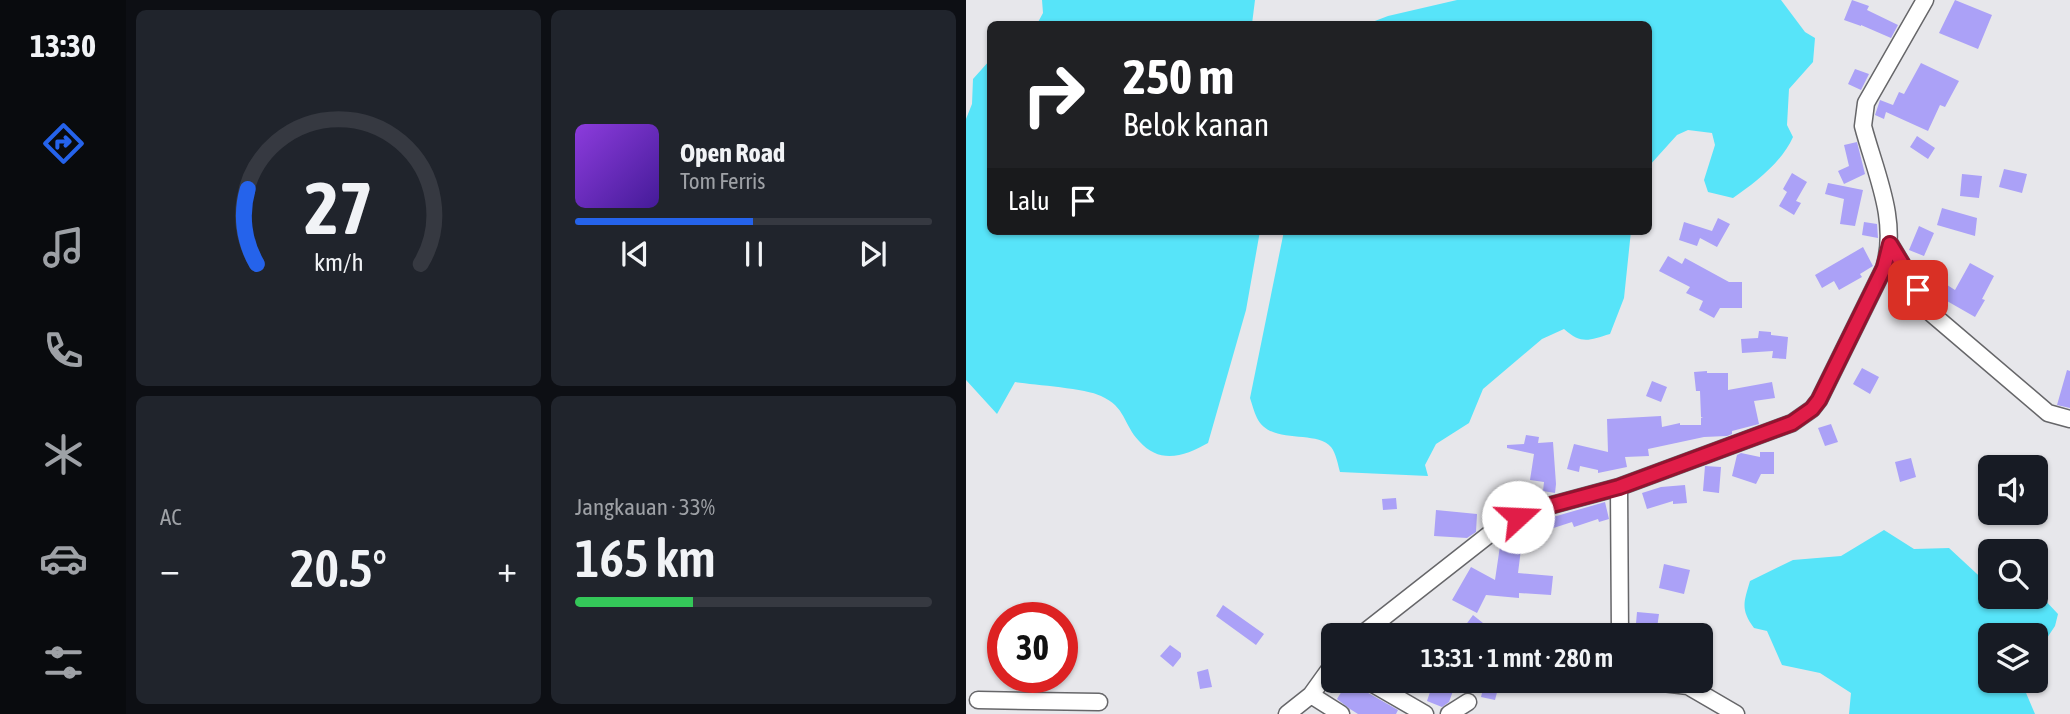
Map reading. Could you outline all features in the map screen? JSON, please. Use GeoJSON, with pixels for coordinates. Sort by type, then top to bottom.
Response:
{"type":"FeatureCollection","features":[{"type":"Feature","properties":{"kind":"street"},"geometry":{"type":"LineString","coordinates":[[1376,623],[1504,524],[1541,508],[1619,487],[1792,423],[1812,409],[1819,400],[1884,268],[1890,244],[1886,202],[1863,126],[1863,114],[1866,103],[1925,0]]}},
{"type":"Feature","properties":{"kind":"street"},"geometry":{"type":"LineString","coordinates":[[1890,244],[1932,314],[2048,413],[2070,419]]}},
{"type":"Feature","properties":{"kind":"street"},"geometry":{"type":"LineString","coordinates":[[1619,487],[1619,623]]}},
{"type":"Feature","properties":{"kind":"street"},"geometry":{"type":"LineString","coordinates":[[1287,714],[1311,695],[1321,681]]}},
{"type":"Feature","properties":{"kind":"street"},"geometry":{"type":"LineString","coordinates":[[1389,693],[1425,714]]}},
{"type":"Feature","properties":{"kind":"street"},"geometry":{"type":"LineString","coordinates":[[1700,693],[1736,714]]}},
{"type":"Feature","properties":{"kind":"street"},"geometry":{"type":"LineString","coordinates":[[1311,695],[1341,714]]}},
{"type":"Feature","properties":{"kind":"street"},"geometry":{"type":"LineString","coordinates":[[974,705],[1070,708],[1099,702]]}},
{"type":"Feature","properties":{"kind":"street"},"geometry":{"type":"LineString","coordinates":[[1448,714],[1468,702],[1462,714]]}},
{"type":"Feature","properties":{"kind":"water"},"geometry":{"type":"Polygon","coordinates":[[[1042,0],[1255,0],[1252,21],[1039,21],[1043,13],[1042,0]]]}},
{"type":"Feature","properties":{"kind":"water"},"geometry":{"type":"Polygon","coordinates":[[[1457,0],[1781,0],[1805,32],[1815,38],[1813,62],[1789,89],[1787,125],[1793,137],[1775,163],[1733,198],[1708,192],[1704,180],[1715,145],[1712,133],[1688,130],[1677,135],[1652,163],[1652,21],[1375,21],[1457,0]]]}},
{"type":"Feature","properties":{"kind":"water"},"geometry":{"type":"Polygon","coordinates":[[[987,63],[987,235],[1259,235],[1246,310],[1208,443],[1190,452],[1173,456],[1155,453],[1139,441],[1120,411],[1109,400],[1094,393],[1072,389],[1015,382],[997,414],[966,380],[966,119],[972,104],[973,79],[987,63]]]}},
{"type":"Feature","properties":{"kind":"water"},"geometry":{"type":"Polygon","coordinates":[[[1283,235],[1631,235],[1624,298],[1610,334],[1586,340],[1564,329],[1542,339],[1483,389],[1469,423],[1436,444],[1425,465],[1428,476],[1340,472],[1331,447],[1315,439],[1272,432],[1257,418],[1250,398],[1283,235]]]}},
{"type":"Feature","properties":{"kind":"water"},"geometry":{"type":"Polygon","coordinates":[[[1884,530],[1914,549],[1949,548],[1978,575],[1978,609],[2048,609],[2048,603],[2058,614],[2055,626],[2048,636],[2048,623],[1978,623],[1978,693],[2026,693],[2035,714],[1849,714],[1851,693],[1820,673],[1782,665],[1767,631],[1754,628],[1747,616],[1745,600],[1750,581],[1793,560],[1841,556],[1884,530]]]}},
{"type":"Feature","properties":{"kind":"building"},"geometry":{"type":"Polygon","coordinates":[[[1852,0],[1869,6],[1867,10],[1898,25],[1891,38],[1844,20],[1852,0]]]}},
{"type":"Feature","properties":{"kind":"building"},"geometry":{"type":"Polygon","coordinates":[[[1955,0],[1992,15],[1978,49],[1939,33],[1955,0]]]}},
{"type":"Feature","properties":{"kind":"building"},"geometry":{"type":"Polygon","coordinates":[[[1921,63],[1959,81],[1945,107],[1940,105],[1928,131],[1886,112],[1884,119],[1875,115],[1880,100],[1893,105],[1899,92],[1904,94],[1921,63]]]}},
{"type":"Feature","properties":{"kind":"building"},"geometry":{"type":"Polygon","coordinates":[[[1855,69],[1869,74],[1861,90],[1848,84],[1855,69]]]}},
{"type":"Feature","properties":{"kind":"building"},"geometry":{"type":"Polygon","coordinates":[[[1917,136],[1935,148],[1928,159],[1910,147],[1917,136]]]}},
{"type":"Feature","properties":{"kind":"building"},"geometry":{"type":"Polygon","coordinates":[[[1857,142],[1865,174],[1844,184],[1838,171],[1849,166],[1844,145],[1857,142]]]}},
{"type":"Feature","properties":{"kind":"building"},"geometry":{"type":"Polygon","coordinates":[[[2004,169],[2027,174],[2022,193],[1999,187],[2004,169]]]}},
{"type":"Feature","properties":{"kind":"building"},"geometry":{"type":"Polygon","coordinates":[[[1792,173],[1807,182],[1796,201],[1801,203],[1794,215],[1779,206],[1787,192],[1783,189],[1792,173]]]}},
{"type":"Feature","properties":{"kind":"building"},"geometry":{"type":"Polygon","coordinates":[[[1962,174],[1982,176],[1979,198],[1960,196],[1962,174]]]}},
{"type":"Feature","properties":{"kind":"building"},"geometry":{"type":"Polygon","coordinates":[[[1828,183],[1863,190],[1855,226],[1840,224],[1844,199],[1825,194],[1828,183]]]}},
{"type":"Feature","properties":{"kind":"building"},"geometry":{"type":"Polygon","coordinates":[[[1942,208],[1977,218],[1975,236],[1937,225],[1942,208]]]}},
{"type":"Feature","properties":{"kind":"building"},"geometry":{"type":"Polygon","coordinates":[[[1718,218],[1730,224],[1717,247],[1700,238],[1697,246],[1679,240],[1684,222],[1712,231],[1718,218]]]}},
{"type":"Feature","properties":{"kind":"building"},"geometry":{"type":"Polygon","coordinates":[[[1864,222],[1877,224],[1878,238],[1862,235],[1864,222]]]}},
{"type":"Feature","properties":{"kind":"building"},"geometry":{"type":"Polygon","coordinates":[[[1919,226],[1934,233],[1924,256],[1909,250],[1919,226]]]}},
{"type":"Feature","properties":{"kind":"building"},"geometry":{"type":"Polygon","coordinates":[[[1863,247],[1873,266],[1860,274],[1862,277],[1839,290],[1834,281],[1822,288],[1815,275],[1863,247]]]}},
{"type":"Feature","properties":{"kind":"building"},"geometry":{"type":"Polygon","coordinates":[[[1668,256],[1682,264],[1685,258],[1729,282],[1742,282],[1742,308],[1720,308],[1714,318],[1699,310],[1703,301],[1686,293],[1690,287],[1659,271],[1668,256]]]}},
{"type":"Feature","properties":{"kind":"building"},"geometry":{"type":"Polygon","coordinates":[[[1970,263],[1994,276],[1975,317],[1947,301],[1944,306],[1935,298],[1944,283],[1955,290],[1970,263]]]}},
{"type":"Feature","properties":{"kind":"building"},"geometry":{"type":"Polygon","coordinates":[[[1759,331],[1788,337],[1786,359],[1772,358],[1773,351],[1742,353],[1741,339],[1758,338],[1759,331]]]}},
{"type":"Feature","properties":{"kind":"building"},"geometry":{"type":"Polygon","coordinates":[[[1862,368],[1879,377],[1870,394],[1853,384],[1862,368]]]}},
{"type":"Feature","properties":{"kind":"building"},"geometry":{"type":"Polygon","coordinates":[[[2067,370],[2070,371],[2070,408],[2057,405],[2067,370]]]}},
{"type":"Feature","properties":{"kind":"building"},"geometry":{"type":"Polygon","coordinates":[[[1694,372],[1728,373],[1728,390],[1772,382],[1775,398],[1754,401],[1759,424],[1732,431],[1732,434],[1727,436],[1704,437],[1648,449],[1649,456],[1625,457],[1627,467],[1598,473],[1598,470],[1580,466],[1579,472],[1567,469],[1574,444],[1608,452],[1607,419],[1661,416],[1662,427],[1680,423],[1701,425],[1703,418],[1700,391],[1696,391],[1694,372]]]}},
{"type":"Feature","properties":{"kind":"building"},"geometry":{"type":"Polygon","coordinates":[[[1652,381],[1667,387],[1661,402],[1646,396],[1652,381]]]}},
{"type":"Feature","properties":{"kind":"building"},"geometry":{"type":"Polygon","coordinates":[[[1831,424],[1838,442],[1825,446],[1818,428],[1831,424]]]}},
{"type":"Feature","properties":{"kind":"building"},"geometry":{"type":"Polygon","coordinates":[[[1526,435],[1539,437],[1538,443],[1553,442],[1555,493],[1543,491],[1544,482],[1530,480],[1534,454],[1507,448],[1507,445],[1524,444],[1526,435]]]}},
{"type":"Feature","properties":{"kind":"building"},"geometry":{"type":"Polygon","coordinates":[[[1760,452],[1774,452],[1774,474],[1761,474],[1756,484],[1732,476],[1737,455],[1741,453],[1760,457],[1760,452]]]}},
{"type":"Feature","properties":{"kind":"building"},"geometry":{"type":"Polygon","coordinates":[[[1911,458],[1916,477],[1900,482],[1895,462],[1911,458]]]}},
{"type":"Feature","properties":{"kind":"building"},"geometry":{"type":"Polygon","coordinates":[[[1705,466],[1721,467],[1719,493],[1703,491],[1705,466]]]}},
{"type":"Feature","properties":{"kind":"building"},"geometry":{"type":"Polygon","coordinates":[[[1685,485],[1687,503],[1673,504],[1673,501],[1647,509],[1642,493],[1661,487],[1685,485]]]}},
{"type":"Feature","properties":{"kind":"building"},"geometry":{"type":"Polygon","coordinates":[[[1396,498],[1397,509],[1383,510],[1382,499],[1396,498]]]}},
{"type":"Feature","properties":{"kind":"building"},"geometry":{"type":"Polygon","coordinates":[[[1493,502],[1508,504],[1508,511],[1503,514],[1492,513],[1493,502]]]}},
{"type":"Feature","properties":{"kind":"building"},"geometry":{"type":"Polygon","coordinates":[[[1605,502],[1609,519],[1599,522],[1598,519],[1574,527],[1572,522],[1532,535],[1529,524],[1605,502]]]}},
{"type":"Feature","properties":{"kind":"building"},"geometry":{"type":"Polygon","coordinates":[[[1436,510],[1477,514],[1476,532],[1467,538],[1434,536],[1436,510]]]}},
{"type":"Feature","properties":{"kind":"building"},"geometry":{"type":"Polygon","coordinates":[[[1500,546],[1521,549],[1518,573],[1553,576],[1551,595],[1519,593],[1519,598],[1486,595],[1477,613],[1452,600],[1471,567],[1495,580],[1500,546]]]}},
{"type":"Feature","properties":{"kind":"building"},"geometry":{"type":"Polygon","coordinates":[[[1664,564],[1690,570],[1684,594],[1659,588],[1664,564]]]}},
{"type":"Feature","properties":{"kind":"building"},"geometry":{"type":"Polygon","coordinates":[[[1223,605],[1264,634],[1256,645],[1216,616],[1223,605]]]}},
{"type":"Feature","properties":{"kind":"building"},"geometry":{"type":"Polygon","coordinates":[[[1637,612],[1659,614],[1658,623],[1636,623],[1637,612]]]}},
{"type":"Feature","properties":{"kind":"building"},"geometry":{"type":"Polygon","coordinates":[[[1473,615],[1483,623],[1467,623],[1473,615]]]}},
{"type":"Feature","properties":{"kind":"building"},"geometry":{"type":"Polygon","coordinates":[[[1170,645],[1181,653],[1173,667],[1160,656],[1170,645]]]}},
{"type":"Feature","properties":{"kind":"building"},"geometry":{"type":"Polygon","coordinates":[[[1208,669],[1212,687],[1200,689],[1197,672],[1208,669]]]}},
{"type":"Feature","properties":{"kind":"building"},"geometry":{"type":"Polygon","coordinates":[[[1341,693],[1368,693],[1398,710],[1396,714],[1358,714],[1337,699],[1341,693]]]}},
{"type":"Feature","properties":{"kind":"building"},"geometry":{"type":"Polygon","coordinates":[[[1430,693],[1452,693],[1449,702],[1442,707],[1427,701],[1430,693]]]}},
{"type":"Feature","properties":{"kind":"building"},"geometry":{"type":"Polygon","coordinates":[[[1482,693],[1497,693],[1495,700],[1481,697],[1482,693]]]}},
{"type":"Feature","properties":{"kind":"route"},"geometry":{"type":"LineString","coordinates":[[1518,517],[1619,487],[1675,464],[1792,423],[1803,416],[1819,400],[1884,268],[1890,244],[1918,290]]}}]}
